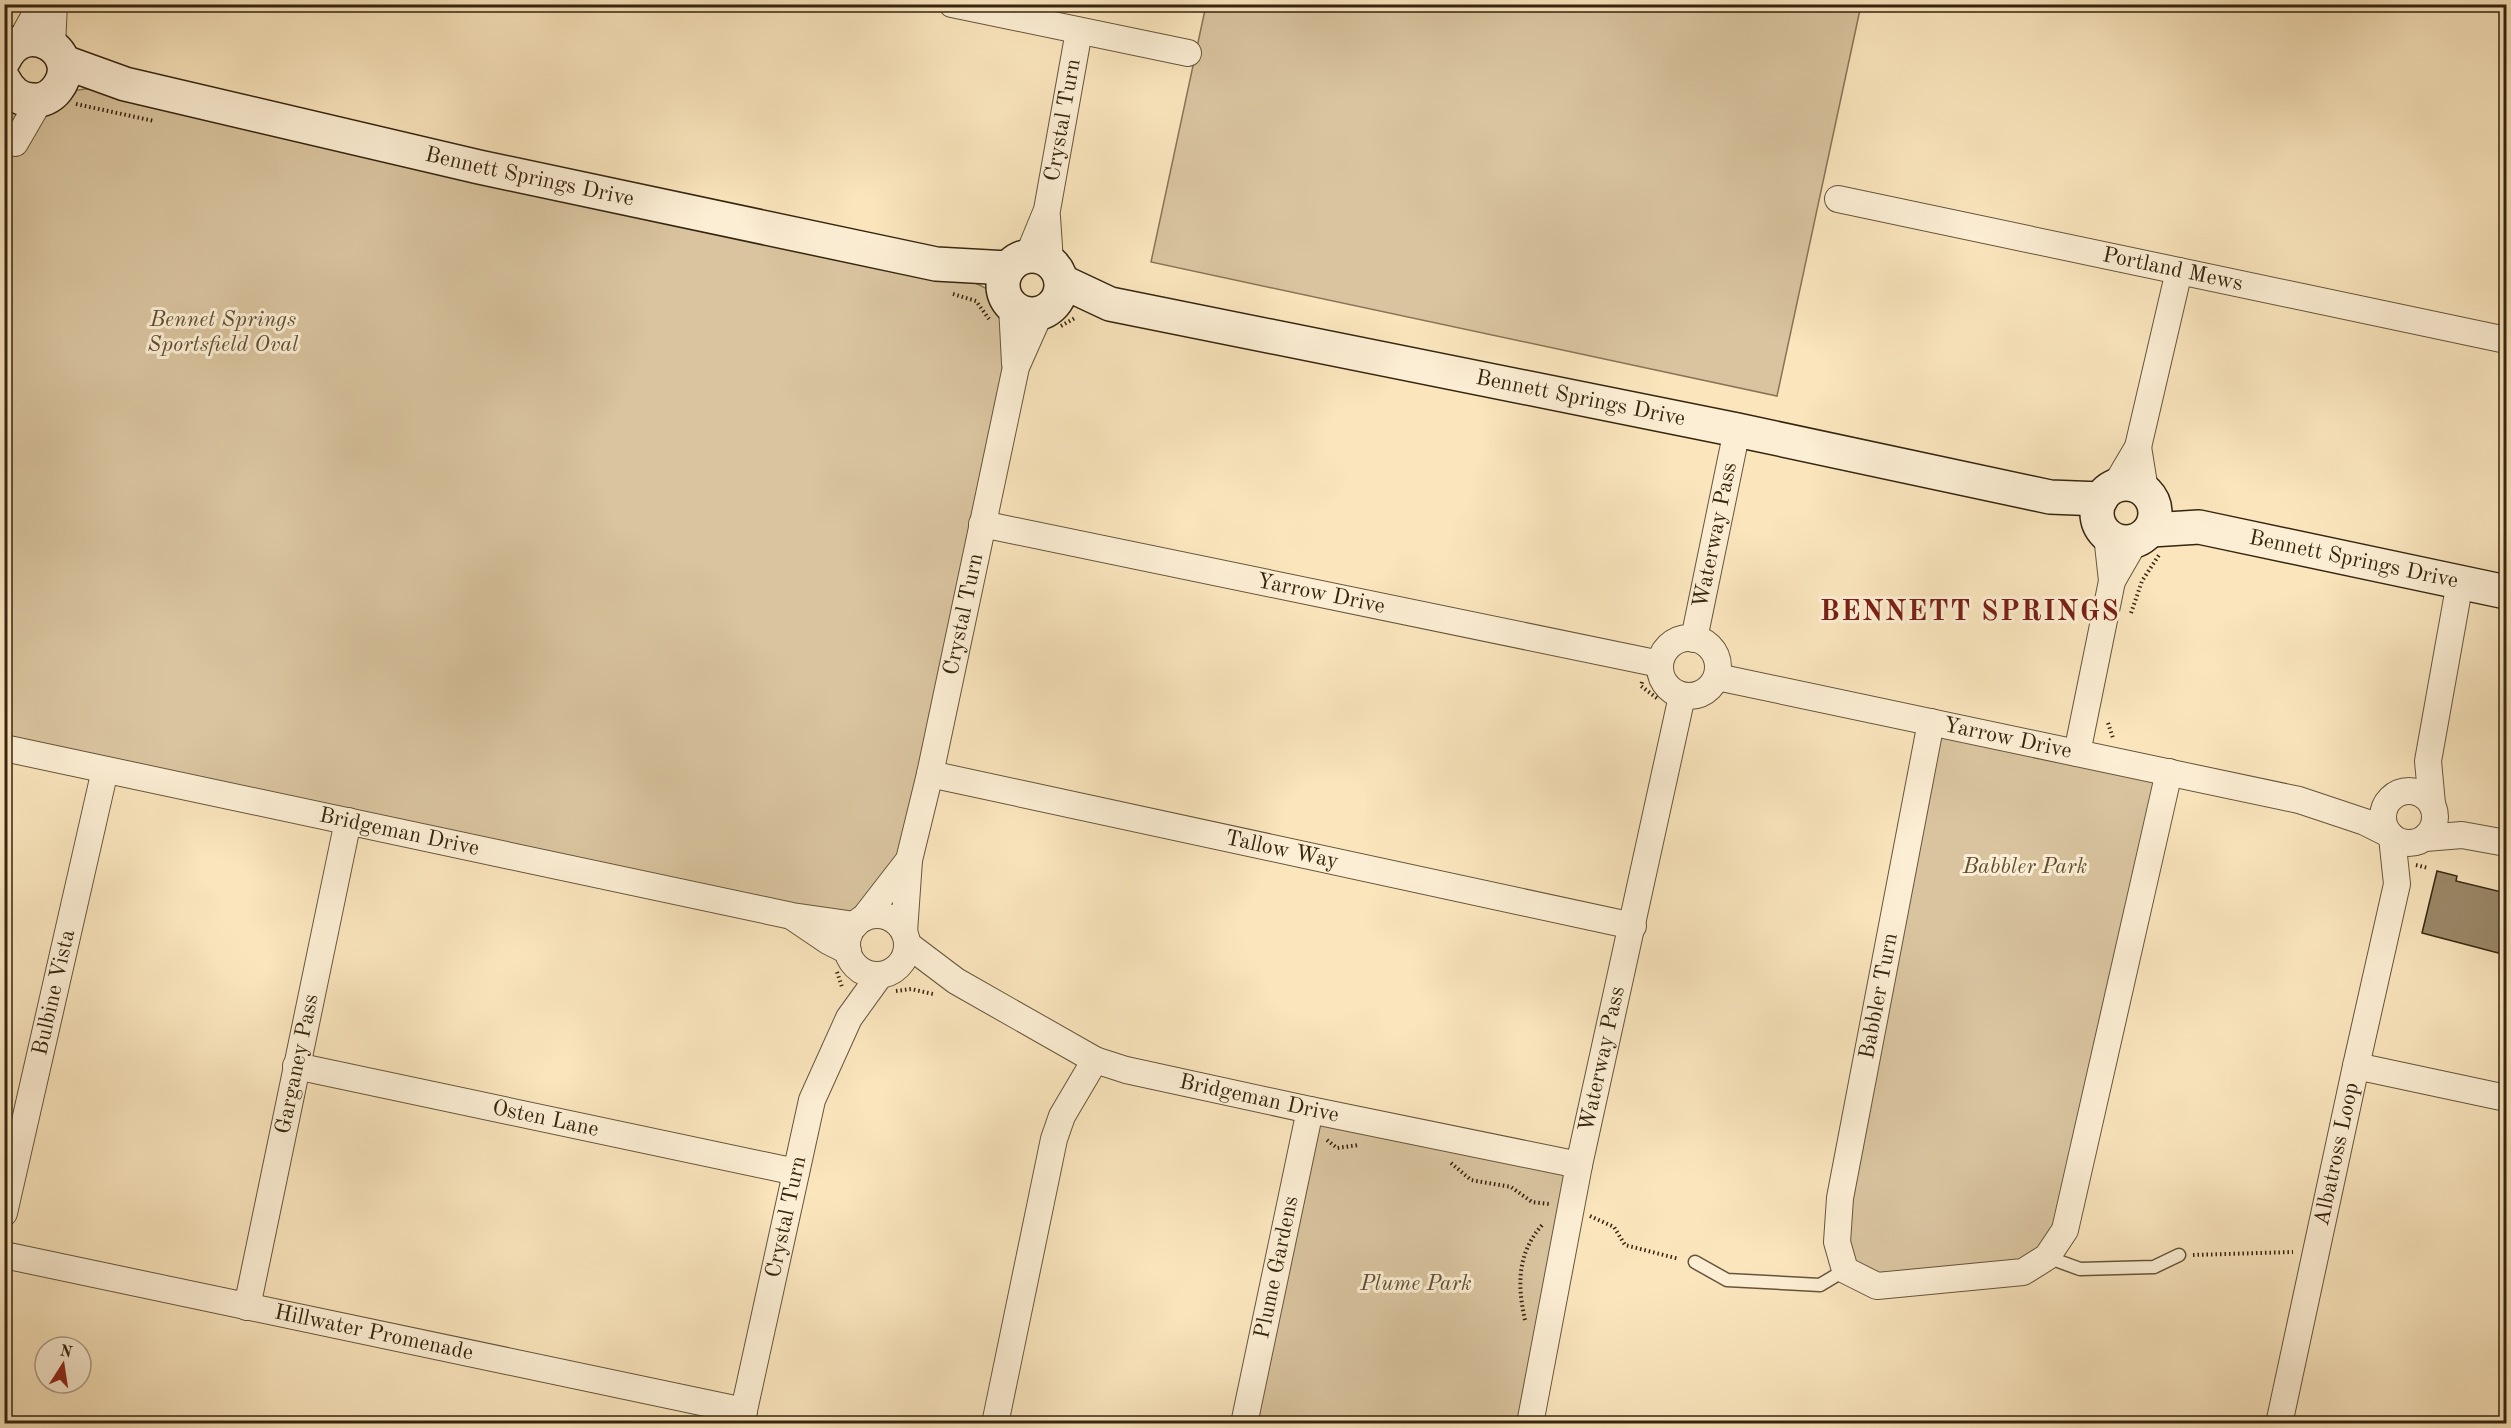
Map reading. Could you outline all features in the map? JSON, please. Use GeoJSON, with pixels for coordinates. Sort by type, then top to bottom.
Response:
{"type":"FeatureCollection","features":[{"type":"Feature","properties":{"kind":"street"},"geometry":{"type":"LineString","coordinates":[[41,4],[21,75],[63,79],[58,54],[54,4]]}},
{"type":"Feature","properties":{"kind":"street"},"geometry":{"type":"LineString","coordinates":[[952,4],[1188,54]]}},
{"type":"Feature","properties":{"kind":"street","name":"Crystal Turn"},"geometry":{"type":"LineString","coordinates":[[909,860],[930,774],[1016,367],[1079,31]]}},
{"type":"Feature","properties":{"kind":"street","name":"Bennett Springs Drive"},"geometry":{"type":"LineString","coordinates":[[125,84],[58,54],[36,39],[21,75],[125,84],[942,278],[1097,310],[1737,430],[2050,497],[2128,518],[2199,527],[2506,592]]}},
{"type":"Feature","properties":{"kind":"street","name":"Portland Mews"},"geometry":{"type":"LineString","coordinates":[[1838,200],[2506,340]]}},
{"type":"Feature","properties":{"kind":"street"},"geometry":{"type":"LineString","coordinates":[[2077,753],[2112,581],[2128,518],[2138,447],[2179,271]]}},
{"type":"Feature","properties":{"kind":"street","name":"Waterway Pass"},"geometry":{"type":"LineString","coordinates":[[1694,639],[1737,430]]}},
{"type":"Feature","properties":{"kind":"street","name":"Yarrow Drive"},"geometry":{"type":"LineString","coordinates":[[982,524],[1660,664]]}},
{"type":"Feature","properties":{"kind":"street"},"geometry":{"type":"LineString","coordinates":[[2397,884],[2422,850],[2423,839],[2434,827],[2428,761],[2460,582]]}},
{"type":"Feature","properties":{"kind":"street"},"geometry":{"type":"LineString","coordinates":[[1694,639],[1711,648],[1716,657],[1717,677],[1712,686],[1703,693],[1682,696],[1673,692],[1665,684],[1660,664],[1662,655],[1675,642],[1694,639]]}},
{"type":"Feature","properties":{"kind":"street"},"geometry":{"type":"LineString","coordinates":[[2397,884],[2390,835],[2383,819],[2391,798],[2415,762],[2428,703],[2443,674]]}},
{"type":"Feature","properties":{"kind":"street","name":"Yarrow Drive"},"geometry":{"type":"LineString","coordinates":[[1717,677],[2299,800]]}},
{"type":"Feature","properties":{"kind":"street","name":"Waterway Pass"},"geometry":{"type":"LineString","coordinates":[[1530,1424],[1562,1206],[1579,1165],[1682,696]]}},
{"type":"Feature","properties":{"kind":"street","name":"Babbler Turn"},"geometry":{"type":"LineString","coordinates":[[1845,1270],[1837,1242],[1840,1198],[1930,722]]}},
{"type":"Feature","properties":{"kind":"street","name":"Bridgeman Drive"},"geometry":{"type":"LineString","coordinates":[[4,748],[792,916],[860,921]]}},
{"type":"Feature","properties":{"kind":"street","name":"Bulbine Vista"},"geometry":{"type":"LineString","coordinates":[[4,1213],[105,770]]}},
{"type":"Feature","properties":{"kind":"street"},"geometry":{"type":"LineString","coordinates":[[1845,1270],[1877,1286],[2023,1272],[2047,1257],[2065,1230],[2169,772]]}},
{"type":"Feature","properties":{"kind":"street","name":"Tallow Way"},"geometry":{"type":"LineString","coordinates":[[930,774],[1633,926]]}},
{"type":"Feature","properties":{"kind":"street"},"geometry":{"type":"LineString","coordinates":[[2299,800],[2391,798],[2409,790],[2428,798],[2433,806],[2470,828],[2506,841]]}},
{"type":"Feature","properties":{"kind":"street"},"geometry":{"type":"LineString","coordinates":[[2299,800],[2365,822],[2409,843],[2423,839],[2462,836],[2506,841]]}},
{"type":"Feature","properties":{"kind":"street","name":"Garganey Pass"},"geometry":{"type":"LineString","coordinates":[[247,1307],[348,821]]}},
{"type":"Feature","properties":{"kind":"street"},"geometry":{"type":"LineString","coordinates":[[870,966],[847,942],[860,921],[909,860]]}},
{"type":"Feature","properties":{"kind":"street"},"geometry":{"type":"LineString","coordinates":[[870,966],[903,960],[909,860]]}},
{"type":"Feature","properties":{"kind":"street","name":"Albatross Loop"},"geometry":{"type":"LineString","coordinates":[[2280,1424],[2397,884]]}},
{"type":"Feature","properties":{"kind":"street"},"geometry":{"type":"LineString","coordinates":[[792,916],[870,966],[956,981]]}},
{"type":"Feature","properties":{"kind":"street"},"geometry":{"type":"LineString","coordinates":[[860,921],[883,916],[892,919],[905,938],[956,981]]}},
{"type":"Feature","properties":{"kind":"street","name":"Crystal Turn"},"geometry":{"type":"LineString","coordinates":[[743,1417],[812,1100],[870,966]]}},
{"type":"Feature","properties":{"kind":"street","name":"Bridgeman Drive"},"geometry":{"type":"LineString","coordinates":[[956,981],[1095,1060],[1126,1070],[1579,1165]]}},
{"type":"Feature","properties":{"kind":"street"},"geometry":{"type":"LineString","coordinates":[[994,1424],[1054,1139],[1062,1116],[1095,1060]]}},
{"type":"Feature","properties":{"kind":"street","name":"Osten Lane"},"geometry":{"type":"LineString","coordinates":[[296,1066],[796,1172]]}},
{"type":"Feature","properties":{"kind":"street"},"geometry":{"type":"LineString","coordinates":[[2356,1066],[2506,1098]]}},
{"type":"Feature","properties":{"kind":"street","name":"Plume Gardens"},"geometry":{"type":"LineString","coordinates":[[1244,1424],[1310,1110]]}},
{"type":"Feature","properties":{"kind":"street","name":"Hillwater Promenade"},"geometry":{"type":"LineString","coordinates":[[4,1256],[247,1307],[743,1417]]}},
{"type":"Feature","properties":{"kind":"lane"},"geometry":{"type":"LineString","coordinates":[[2047,1257],[2080,1269],[2154,1267],[2179,1255]]}},
{"type":"Feature","properties":{"kind":"lane"},"geometry":{"type":"LineString","coordinates":[[1695,1262],[1727,1280],[1820,1285],[1845,1270]]}},
{"type":"Feature","properties":{"kind":"path"},"geometry":{"type":"LineString","coordinates":[[21,75],[45,115],[58,106],[75,104],[157,121]]}},
{"type":"Feature","properties":{"kind":"path"},"geometry":{"type":"LineString","coordinates":[[942,278],[976,301],[1030,295],[1069,319],[1097,310]]}},
{"type":"Feature","properties":{"kind":"path"},"geometry":{"type":"LineString","coordinates":[[2128,518],[2142,581],[2129,621]]}},
{"type":"Feature","properties":{"kind":"path"},"geometry":{"type":"LineString","coordinates":[[2108,720],[2110,734],[2116,743],[2131,754],[2128,763]]}},
{"type":"Feature","properties":{"kind":"path"},"geometry":{"type":"LineString","coordinates":[[1325,1138],[1337,1148],[1365,1144]]}},
{"type":"Feature","properties":{"kind":"path"},"geometry":{"type":"LineString","coordinates":[[1449,1161],[1471,1180],[1511,1187],[1532,1202],[1562,1206],[1614,1227],[1625,1245],[1695,1262]]}},
{"type":"Feature","properties":{"kind":"path"},"geometry":{"type":"LineString","coordinates":[[2179,1255],[2301,1251]]}},
{"type":"Feature","properties":{"kind":"green space"},"geometry":{"type":"Polygon","coordinates":[[[1206,5],[1861,5],[1777,396],[1151,262],[1206,5]]]}},
{"type":"Feature","properties":{"kind":"green space","name":"Bennet Springs Sportsfield Oval"},"geometry":{"type":"Polygon","coordinates":[[[4,80],[54,93],[125,84],[936,264],[1006,298],[1016,367],[909,860],[864,918],[5,748],[4,80]]]}},
{"type":"Feature","properties":{"kind":"green space","name":"Babbler Park"},"geometry":{"type":"Polygon","coordinates":[[[1931,722],[2169,772],[2047,1257],[1877,1286],[1845,1270],[1840,1198],[1931,722]]]}},
{"type":"Feature","properties":{"kind":"green space","name":"Plume Park"},"geometry":{"type":"Polygon","coordinates":[[[1310,1110],[1579,1165],[1530,1423],[1244,1424],[1310,1110]]]}},
{"type":"Feature","properties":{"kind":"building"},"geometry":{"type":"Polygon","coordinates":[[[2437,871],[2457,876],[2456,881],[2506,893],[2506,955],[2422,933],[2437,871]]]}},
{"type":"Feature","properties":{"kind":"district","name":"BENNETT SPRINGS"},"geometry":{"type":"Point","coordinates":[1970,613]}}]}
